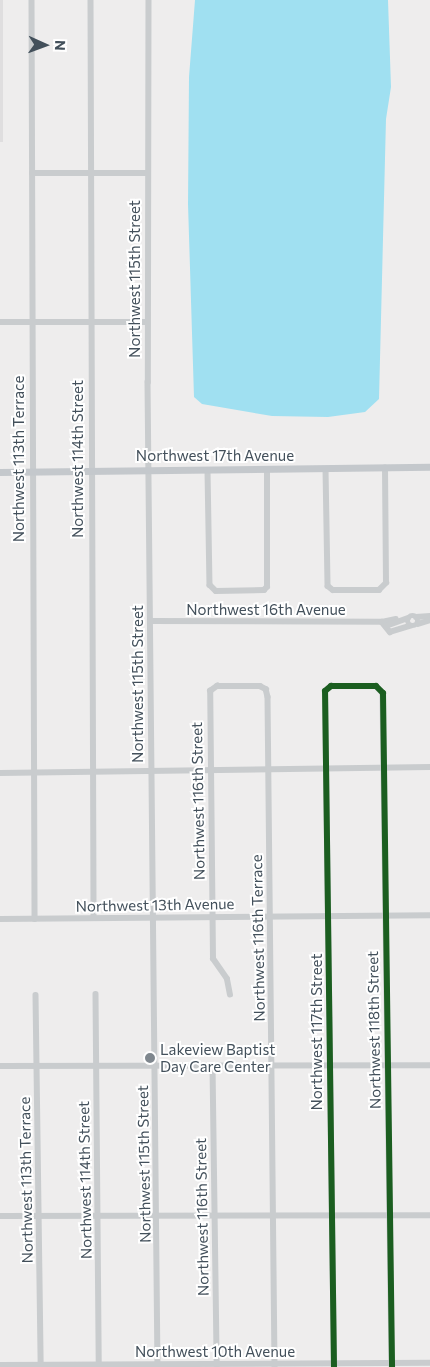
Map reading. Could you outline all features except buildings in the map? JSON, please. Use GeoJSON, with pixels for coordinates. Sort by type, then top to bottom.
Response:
{"type":"FeatureCollection","features":[{"type":"Feature","properties":{"kind":"main road","name":"Northwest 17th Avenue"},"geometry":{"type":"LineString","coordinates":[[0,472],[326,470],[430,467]]}},
{"type":"Feature","properties":{"kind":"street","name":"Northwest 113th Terrace"},"geometry":{"type":"LineString","coordinates":[[32,0],[31,472],[35,919]]}},
{"type":"Feature","properties":{"kind":"street","name":"Northwest 114th Street"},"geometry":{"type":"LineString","coordinates":[[91,0],[90,471],[94,918]]}},
{"type":"Feature","properties":{"kind":"street","name":"Northwest 115th Street"},"geometry":{"type":"LineString","coordinates":[[149,0],[148,322],[158,1366]]}},
{"type":"Feature","properties":{"kind":"street"},"geometry":{"type":"LineString","coordinates":[[32,173],[148,173]]}},
{"type":"Feature","properties":{"kind":"street"},"geometry":{"type":"LineString","coordinates":[[0,322],[148,322]]}},
{"type":"Feature","properties":{"kind":"street"},"geometry":{"type":"LineString","coordinates":[[326,470],[327,582],[333,590],[379,590],[386,583],[385,468]]}},
{"type":"Feature","properties":{"kind":"street"},"geometry":{"type":"LineString","coordinates":[[208,471],[210,585],[216,591],[264,590],[268,584],[268,470]]}},
{"type":"Feature","properties":{"kind":"street","name":"Northwest 16th Avenue"},"geometry":{"type":"LineString","coordinates":[[384,624],[390,632],[397,628],[410,626],[417,620],[430,616]]}},
{"type":"Feature","properties":{"kind":"street"},"geometry":{"type":"LineString","coordinates":[[408,618],[410,626]]}},
{"type":"Feature","properties":{"kind":"street","name":"Northwest 16th Avenue"},"geometry":{"type":"LineString","coordinates":[[150,621],[384,624],[408,618],[430,620]]}},
{"type":"Feature","properties":{"kind":"street"},"geometry":{"type":"LineString","coordinates":[[395,620],[397,628]]}},
{"type":"Feature","properties":{"kind":"street","name":"Northwest 116th Street"},"geometry":{"type":"LineString","coordinates":[[230,995],[227,979],[213,959],[210,691],[217,686],[266,689]]}},
{"type":"Feature","properties":{"kind":"street","name":"Northwest 117th Street"},"geometry":{"type":"LineString","coordinates":[[334,1365],[325,696],[331,686],[376,686],[383,693]]}},
{"type":"Feature","properties":{"kind":"street","name":"Northwest 116th Terrace"},"geometry":{"type":"LineString","coordinates":[[266,689],[269,769],[275,1366]]}},
{"type":"Feature","properties":{"kind":"street","name":"Northwest 118th Street"},"geometry":{"type":"LineString","coordinates":[[383,693],[392,1366]]}},
{"type":"Feature","properties":{"kind":"street"},"geometry":{"type":"LineString","coordinates":[[0,773],[430,767]]}},
{"type":"Feature","properties":{"kind":"street","name":"Northwest 13th Avenue"},"geometry":{"type":"LineString","coordinates":[[0,919],[430,915]]}},
{"type":"Feature","properties":{"kind":"street","name":"Northwest 114th Street"},"geometry":{"type":"LineString","coordinates":[[96,994],[99,1365]]}},
{"type":"Feature","properties":{"kind":"street","name":"Northwest 113th Terrace"},"geometry":{"type":"LineString","coordinates":[[36,995],[41,1365]]}},
{"type":"Feature","properties":{"kind":"street"},"geometry":{"type":"LineString","coordinates":[[0,1066],[430,1065]]}},
{"type":"Feature","properties":{"kind":"street","name":"Northwest 116th Street"},"geometry":{"type":"LineString","coordinates":[[213,1066],[216,1366]]}},
{"type":"Feature","properties":{"kind":"street"},"geometry":{"type":"LineString","coordinates":[[0,1216],[331,1217],[430,1215]]}},
{"type":"Feature","properties":{"kind":"street","name":"Northwest 10th Avenue"},"geometry":{"type":"LineString","coordinates":[[0,1365],[392,1366],[430,1363]]}},
{"type":"Feature","properties":{"kind":"shaded area"},"geometry":{"type":"Polygon","coordinates":[[[0,0],[3,0],[3,142],[0,142],[0,0]]]}},
{"type":"Feature","properties":{"kind":"water"},"geometry":{"type":"Polygon","coordinates":[[[195,0],[388,0],[391,87],[386,119],[379,399],[365,412],[328,417],[272,416],[202,404],[194,397],[188,204],[189,77],[195,0]]]}},
{"type":"Feature","properties":{"kind":"cycle path"},"geometry":{"type":"LineString","coordinates":[[334,1367],[325,691],[331,686],[376,686],[383,693],[392,1367]]}},
{"type":"Feature","properties":{"kind":"place","name":"Lakeview Baptist Day Care Center"},"geometry":{"type":"Point","coordinates":[150,1058]}}]}
